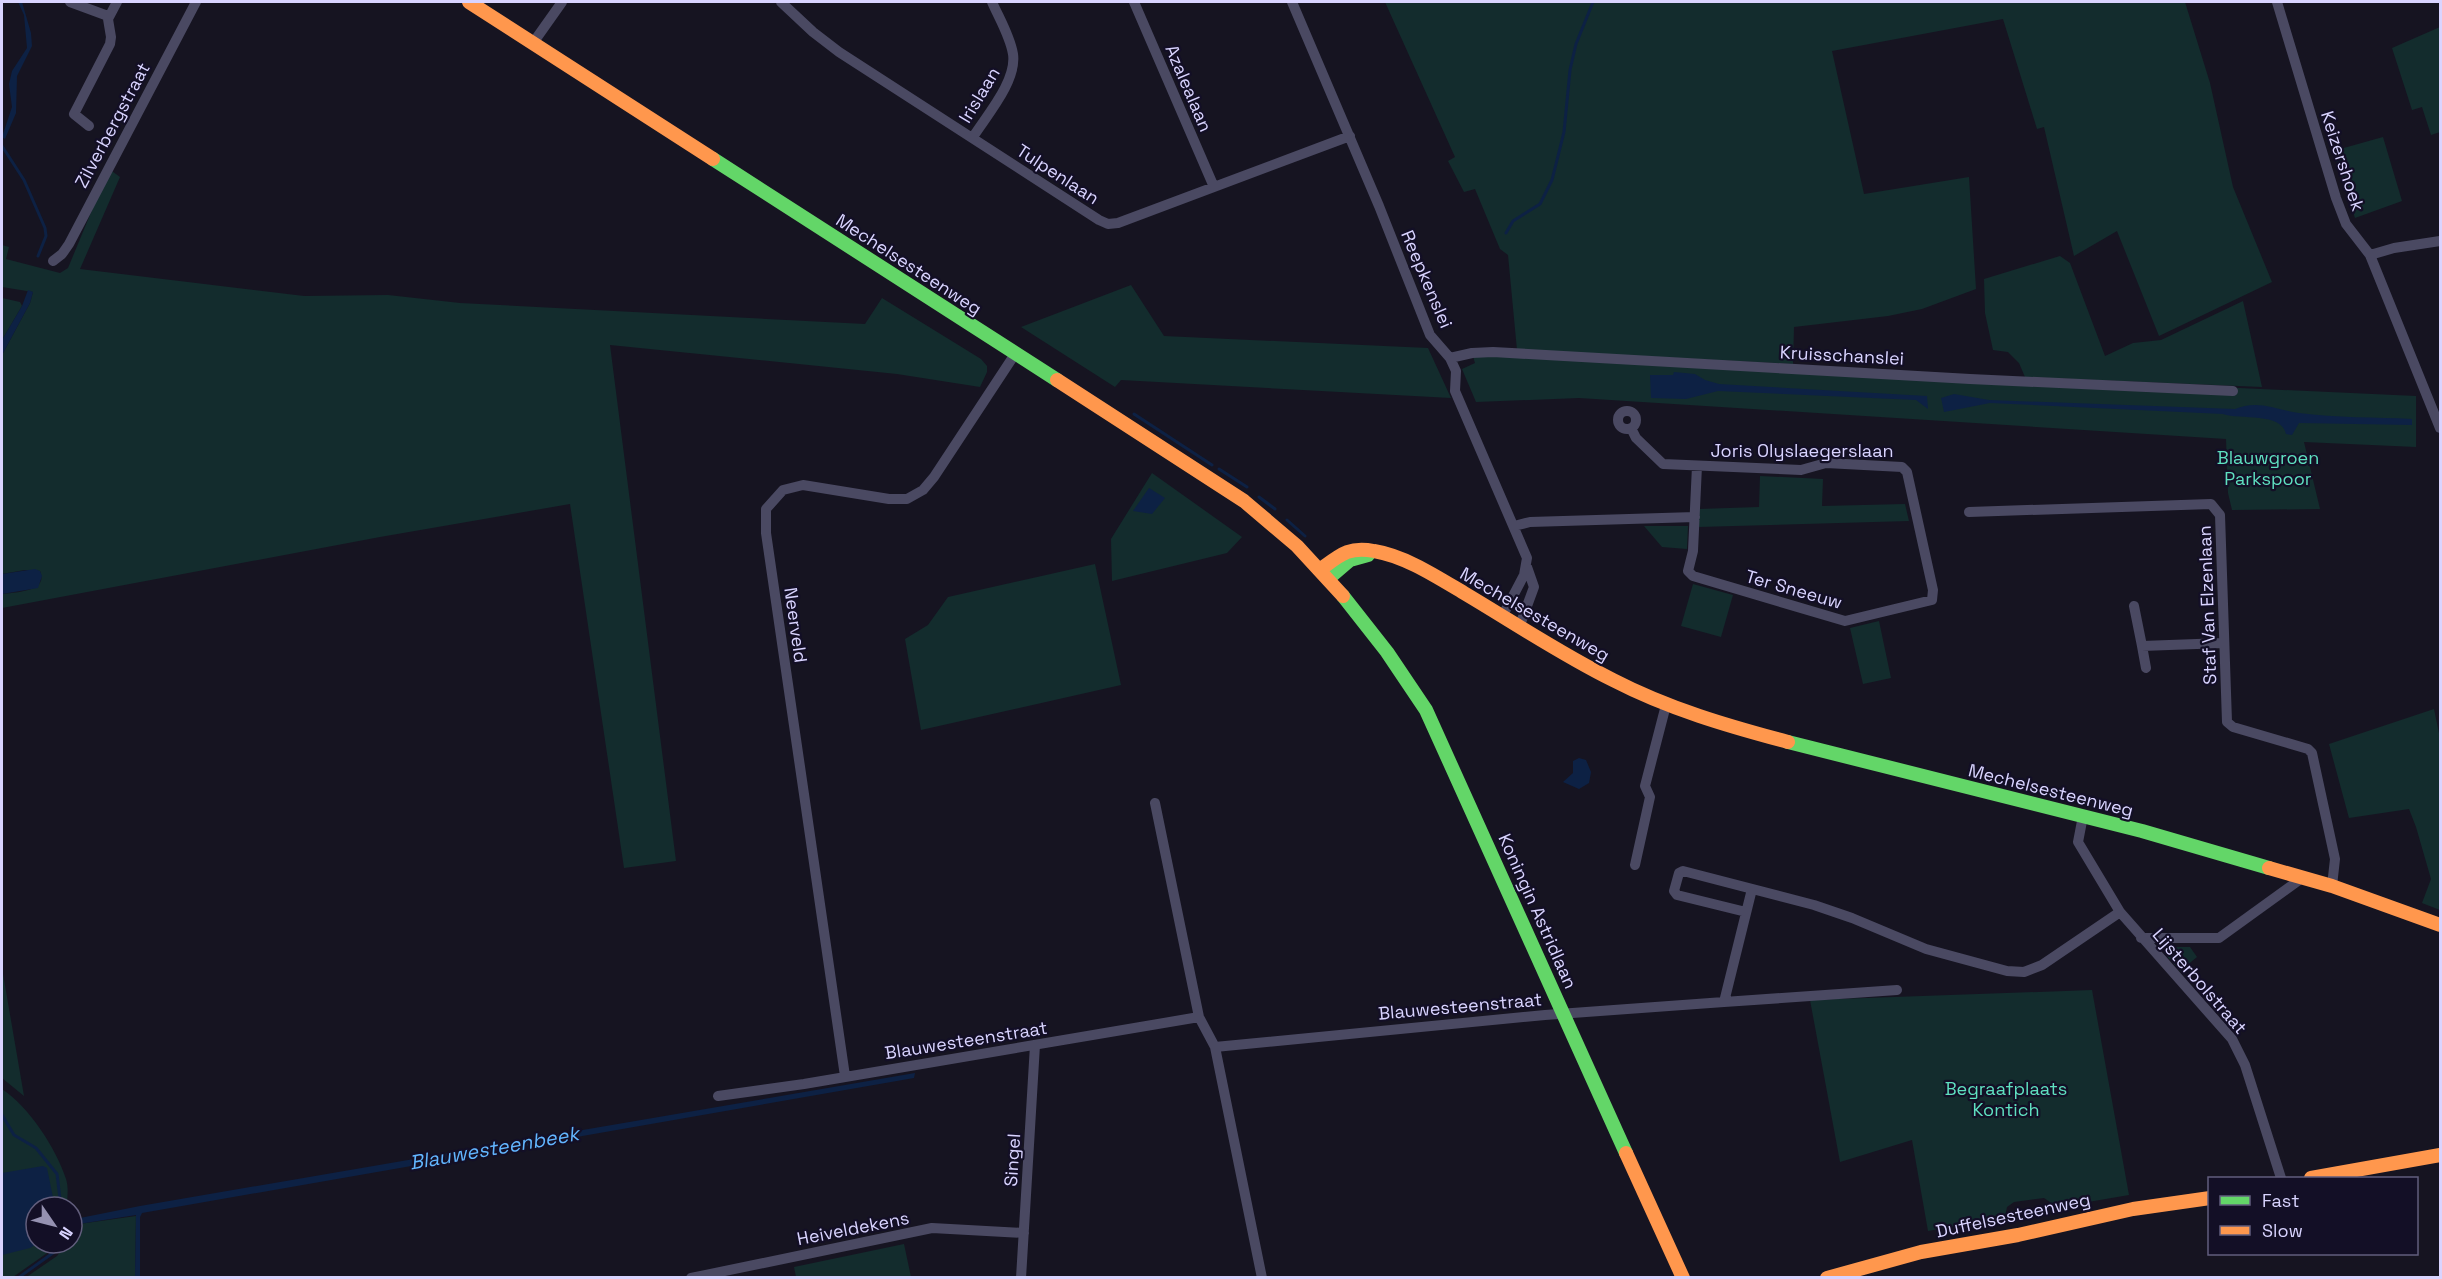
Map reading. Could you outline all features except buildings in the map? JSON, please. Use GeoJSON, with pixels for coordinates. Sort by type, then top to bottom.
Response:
{"type":"FeatureCollection","features":[{"type":"Feature","properties":{"kind":"main road","name":"Mechelsesteenweg"},"geometry":{"type":"LineString","coordinates":[[469,2],[1244,501],[1282,531],[1325,574],[1346,551],[1358,549],[1386,555],[1438,578],[1612,680],[1666,705],[1722,725],[2083,816],[2332,886],[2440,923]]}},
{"type":"Feature","properties":{"kind":"main road","name":"Koningin Astridlaan"},"geometry":{"type":"LineString","coordinates":[[1325,574],[1367,622],[1398,665],[1426,710],[1683,1278]]}},
{"type":"Feature","properties":{"kind":"main road"},"geometry":{"type":"LineString","coordinates":[[2322,1177],[2440,1155]]}},
{"type":"Feature","properties":{"kind":"main road","name":"Duffelsesteenweg"},"geometry":{"type":"LineString","coordinates":[[1827,1278],[1881,1260],[1918,1252],[2049,1229],[2090,1217],[2137,1208],[2208,1198]]}},
{"type":"Feature","properties":{"kind":"street"},"geometry":{"type":"LineString","coordinates":[[70,2],[108,16]]}},
{"type":"Feature","properties":{"kind":"street"},"geometry":{"type":"LineString","coordinates":[[89,126],[74,114],[111,40],[108,16],[117,2]]}},
{"type":"Feature","properties":{"kind":"street","name":"Zilverbergstraat"},"geometry":{"type":"LineString","coordinates":[[53,261],[69,244],[196,2]]}},
{"type":"Feature","properties":{"kind":"street"},"geometry":{"type":"LineString","coordinates":[[533,43],[562,2]]}},
{"type":"Feature","properties":{"kind":"street","name":"Tulpenlaan"},"geometry":{"type":"LineString","coordinates":[[781,2],[825,42],[1108,224],[1118,223],[1350,136]]}},
{"type":"Feature","properties":{"kind":"street","name":"Irislaan"},"geometry":{"type":"LineString","coordinates":[[973,138],[1008,82],[1014,68],[1011,46],[992,2]]}},
{"type":"Feature","properties":{"kind":"street","name":"Azalealaan"},"geometry":{"type":"LineString","coordinates":[[1134,2],[1214,188]]}},
{"type":"Feature","properties":{"kind":"street","name":"Reepkenslei"},"geometry":{"type":"LineString","coordinates":[[1292,2],[1350,136],[1430,334],[1450,358],[1456,371],[1455,391],[1527,558],[1527,567],[1534,587],[1520,625]]}},
{"type":"Feature","properties":{"kind":"street","name":"Keizershoek"},"geometry":{"type":"LineString","coordinates":[[2277,2],[2336,198],[2346,224],[2370,255]]}},
{"type":"Feature","properties":{"kind":"street"},"geometry":{"type":"LineString","coordinates":[[2440,242],[2394,248],[2370,255],[2440,428]]}},
{"type":"Feature","properties":{"kind":"street","name":"Kruisschanslei"},"geometry":{"type":"LineString","coordinates":[[1450,358],[1472,353],[1493,352],[1981,380],[2233,391]]}},
{"type":"Feature","properties":{"kind":"street","name":"Neerveld"},"geometry":{"type":"LineString","coordinates":[[845,1076],[766,533],[766,509],[783,490],[803,485],[889,499],[907,499],[923,490],[934,477],[1015,354]]}},
{"type":"Feature","properties":{"kind":"street"},"geometry":{"type":"LineString","coordinates":[[2431,402],[2440,409]]}},
{"type":"Feature","properties":{"kind":"street","name":"Joris Olyslaegerslaan"},"geometry":{"type":"LineString","coordinates":[[1631,428],[1636,438],[1660,462],[1697,466],[1801,470],[1826,463],[1902,467],[1907,472],[1924,551]]}},
{"type":"Feature","properties":{"kind":"street","name":"Ter Sneeuw"},"geometry":{"type":"LineString","coordinates":[[1697,466],[1693,551],[1688,568],[1691,575],[1843,620],[1927,603],[1932,600],[1933,590],[1924,551]]}},
{"type":"Feature","properties":{"kind":"street","name":"Staf Van Elzenlaan"},"geometry":{"type":"LineString","coordinates":[[1969,512],[2211,504],[2220,515],[2227,722],[2233,727],[2308,749],[2315,758],[2335,859],[2332,886]]}},
{"type":"Feature","properties":{"kind":"street"},"geometry":{"type":"LineString","coordinates":[[1514,526],[1530,522],[1695,517]]}},
{"type":"Feature","properties":{"kind":"street"},"geometry":{"type":"LineString","coordinates":[[1503,615],[1527,567]]}},
{"type":"Feature","properties":{"kind":"street"},"geometry":{"type":"LineString","coordinates":[[2134,606],[2146,668]]}},
{"type":"Feature","properties":{"kind":"street"},"geometry":{"type":"LineString","coordinates":[[2142,646],[2224,643]]}},
{"type":"Feature","properties":{"kind":"street"},"geometry":{"type":"LineString","coordinates":[[1635,865],[1650,797],[1645,786],[1666,705]]}},
{"type":"Feature","properties":{"kind":"street"},"geometry":{"type":"LineString","coordinates":[[1155,803],[1199,1017],[1215,1047],[1263,1278]]}},
{"type":"Feature","properties":{"kind":"street","name":"Lijsterbolstraat"},"geometry":{"type":"LineString","coordinates":[[2083,816],[2078,842],[2120,912],[2232,1039],[2245,1065],[2281,1177]]}},
{"type":"Feature","properties":{"kind":"street"},"geometry":{"type":"LineString","coordinates":[[1746,912],[1677,895],[1674,891],[1678,873],[1683,871],[1823,908],[1926,949],[2007,971],[2024,972],[2042,965],[2120,912]]}},
{"type":"Feature","properties":{"kind":"street"},"geometry":{"type":"LineString","coordinates":[[2141,938],[2219,938],[2302,878]]}},
{"type":"Feature","properties":{"kind":"street"},"geometry":{"type":"LineString","coordinates":[[1724,1002],[1752,889]]}},
{"type":"Feature","properties":{"kind":"street","name":"Blauwesteenstraat"},"geometry":{"type":"LineString","coordinates":[[1215,1047],[1565,1013],[1897,990]]}},
{"type":"Feature","properties":{"kind":"street","name":"Blauwesteenstraat"},"geometry":{"type":"LineString","coordinates":[[718,1096],[1199,1017]]}},
{"type":"Feature","properties":{"kind":"street","name":"Singel"},"geometry":{"type":"LineString","coordinates":[[1021,1278],[1035,1045]]}},
{"type":"Feature","properties":{"kind":"street","name":"Heiveldekens"},"geometry":{"type":"LineString","coordinates":[[690,1278],[932,1228],[1024,1233]]}},
{"type":"Feature","properties":{"kind":"green space"},"geometry":{"type":"Polygon","coordinates":[[[1385,2],[2185,2],[2210,83],[2233,187],[2272,282],[2159,336],[2117,231],[2074,256],[2044,127],[2037,129],[2003,19],[1832,51],[1864,194],[1969,177],[1976,289],[1922,309],[1888,316],[1794,327],[1793,364],[1517,350],[1508,255],[1500,249],[1475,189],[1464,192],[1448,161],[1455,157],[1385,2]]]}},
{"type":"Feature","properties":{"kind":"green space"},"geometry":{"type":"Polygon","coordinates":[[[2440,27],[2440,132],[2431,135],[2422,107],[2412,110],[2392,48],[2440,27]]]}},
{"type":"Feature","properties":{"kind":"green space"},"geometry":{"type":"Polygon","coordinates":[[[2383,137],[2402,201],[2355,218],[2333,151],[2383,137]]]}},
{"type":"Feature","properties":{"kind":"green space"},"geometry":{"type":"Polygon","coordinates":[[[109,169],[120,177],[80,269],[304,296],[388,295],[460,303],[865,324],[882,298],[981,359],[987,366],[987,372],[980,387],[897,374],[610,345],[676,861],[624,868],[570,504],[2,608],[2,594],[29,590],[40,583],[41,578],[40,571],[25,570],[2,574],[2,355],[30,303],[33,292],[2,287],[2,245],[9,247],[6,259],[60,273],[68,268],[109,169]]]}},
{"type":"Feature","properties":{"kind":"green space"},"geometry":{"type":"Polygon","coordinates":[[[2060,256],[2070,263],[2105,356],[2133,343],[2161,340],[2243,301],[2262,387],[2025,377],[2019,363],[2008,352],[1993,350],[1985,313],[1984,279],[2060,256]]]}},
{"type":"Feature","properties":{"kind":"green space"},"geometry":{"type":"Polygon","coordinates":[[[1131,285],[1164,336],[1428,348],[1451,398],[1121,380],[1115,387],[1021,327],[1131,285]]]}},
{"type":"Feature","properties":{"kind":"green space"},"geometry":{"type":"Polygon","coordinates":[[[2,298],[20,302],[22,306],[2,340],[2,298]]]}},
{"type":"Feature","properties":{"kind":"green space","name":"Blauwgroen Parkspoor"},"geometry":{"type":"Polygon","coordinates":[[[1472,353],[2416,396],[2416,447],[2304,442],[2320,509],[2232,510],[2228,493],[2226,439],[1579,398],[1476,402],[1462,369],[1475,363],[1472,353]]]}},
{"type":"Feature","properties":{"kind":"green space"},"geometry":{"type":"Polygon","coordinates":[[[1152,473],[1242,537],[1227,553],[1112,581],[1111,539],[1152,473]]]}},
{"type":"Feature","properties":{"kind":"green space"},"geometry":{"type":"Polygon","coordinates":[[[1760,476],[1823,479],[1822,506],[1905,504],[1909,521],[1698,527],[1699,509],[1759,507],[1760,476]]]}},
{"type":"Feature","properties":{"kind":"green space"},"geometry":{"type":"Polygon","coordinates":[[[1644,526],[1688,526],[1687,549],[1662,547],[1644,526]]]}},
{"type":"Feature","properties":{"kind":"green space"},"geometry":{"type":"Polygon","coordinates":[[[1095,564],[1121,685],[921,730],[905,639],[928,625],[948,597],[1095,564]]]}},
{"type":"Feature","properties":{"kind":"green space"},"geometry":{"type":"Polygon","coordinates":[[[1693,584],[1733,595],[1721,637],[1681,626],[1693,584]]]}},
{"type":"Feature","properties":{"kind":"green space"},"geometry":{"type":"Polygon","coordinates":[[[1879,621],[1891,678],[1863,684],[1850,628],[1879,621]]]}},
{"type":"Feature","properties":{"kind":"green space"},"geometry":{"type":"Polygon","coordinates":[[[2434,709],[2440,738],[2440,910],[2422,903],[2431,879],[2409,809],[2349,818],[2329,744],[2434,709]]]}},
{"type":"Feature","properties":{"kind":"green space"},"geometry":{"type":"Polygon","coordinates":[[[2167,947],[2190,947],[2197,957],[2180,971],[2164,953],[2167,947]]]}},
{"type":"Feature","properties":{"kind":"green space"},"geometry":{"type":"Polygon","coordinates":[[[2,968],[24,1096],[2,1078],[2,968]]]}},
{"type":"Feature","properties":{"kind":"green space","name":"Begraafplaats Kontich"},"geometry":{"type":"Polygon","coordinates":[[[2092,990],[2129,1195],[2053,1208],[2044,1198],[2014,1202],[2007,1207],[2005,1217],[1928,1231],[1912,1140],[1840,1162],[1810,1000],[2092,990]]]}},
{"type":"Feature","properties":{"kind":"green space"},"geometry":{"type":"Polygon","coordinates":[[[2,1089],[22,1106],[40,1129],[56,1154],[68,1189],[68,1195],[24,1195],[24,1255],[44,1255],[13,1277],[2,1277],[2,1089]]]}},
{"type":"Feature","properties":{"kind":"green space"},"geometry":{"type":"Polygon","coordinates":[[[136,1216],[135,1277],[25,1278],[58,1255],[84,1255],[84,1223],[136,1216]]]}},
{"type":"Feature","properties":{"kind":"green space"},"geometry":{"type":"Polygon","coordinates":[[[904,1244],[911,1277],[796,1277],[794,1267],[904,1244]]]}},
{"type":"Feature","properties":{"kind":"water"},"geometry":{"type":"Polygon","coordinates":[[[18,2],[22,2],[31,33],[32,46],[17,76],[16,113],[5,139],[2,137],[12,107],[9,84],[12,71],[27,48],[24,15],[18,2]]]}},
{"type":"Feature","properties":{"kind":"water"},"geometry":{"type":"Polygon","coordinates":[[[28,290],[33,292],[30,303],[2,355],[2,340],[22,306],[28,290]]]}},
{"type":"Feature","properties":{"kind":"water"},"geometry":{"type":"Polygon","coordinates":[[[1674,372],[1695,374],[1719,384],[1927,396],[1928,409],[1916,400],[1718,391],[1686,399],[1651,398],[1650,375],[1673,375],[1674,372]]]}},
{"type":"Feature","properties":{"kind":"water"},"geometry":{"type":"Polygon","coordinates":[[[1954,394],[1989,400],[2235,409],[2260,405],[2313,415],[2412,419],[2412,425],[2299,423],[2292,435],[2286,434],[2277,422],[2223,414],[1990,403],[1944,412],[1941,398],[1954,394]]]}},
{"type":"Feature","properties":{"kind":"water"},"geometry":{"type":"Polygon","coordinates":[[[1149,488],[1165,498],[1152,514],[1133,511],[1149,488]]]}},
{"type":"Feature","properties":{"kind":"water"},"geometry":{"type":"Polygon","coordinates":[[[35,569],[40,571],[42,576],[38,588],[2,594],[2,574],[35,569]]]}},
{"type":"Feature","properties":{"kind":"water"},"geometry":{"type":"Polygon","coordinates":[[[1579,758],[1586,760],[1591,772],[1589,783],[1579,789],[1563,782],[1573,773],[1573,761],[1579,758]]]}},
{"type":"Feature","properties":{"kind":"water","name":"Blauwesteenbeek"},"geometry":{"type":"Polygon","coordinates":[[[915,1073],[914,1078],[142,1213],[140,1217],[140,1277],[135,1277],[136,1215],[84,1223],[84,1217],[915,1073]]]}},
{"type":"Feature","properties":{"kind":"water"},"geometry":{"type":"Polygon","coordinates":[[[43,1166],[47,1168],[53,1195],[24,1195],[24,1250],[2,1255],[2,1173],[43,1166]]]}},
{"type":"Feature","properties":{"kind":"waterway"},"geometry":{"type":"LineString","coordinates":[[1506,233],[1513,221],[1540,204],[1552,180],[1564,132],[1570,70],[1576,44],[1593,2]]}},
{"type":"Feature","properties":{"kind":"waterway"},"geometry":{"type":"LineString","coordinates":[[2,146],[24,180],[45,228],[46,236],[38,256]]}},
{"type":"Feature","properties":{"kind":"waterway"},"geometry":{"type":"LineString","coordinates":[[1134,414],[1212,465]]}},
{"type":"Feature","properties":{"kind":"waterway"},"geometry":{"type":"LineString","coordinates":[[1219,469],[1247,487]]}},
{"type":"Feature","properties":{"kind":"waterway"},"geometry":{"type":"LineString","coordinates":[[1259,497],[1275,509]]}},
{"type":"Feature","properties":{"kind":"waterway"},"geometry":{"type":"LineString","coordinates":[[1287,520],[1305,536]]}},
{"type":"Feature","properties":{"kind":"waterway"},"geometry":{"type":"LineString","coordinates":[[2,1115],[14,1135],[36,1148],[57,1174],[60,1195]]}},
{"type":"Feature","properties":{"kind":"waterway"},"geometry":{"type":"LineString","coordinates":[[18,1278],[50,1255]]}},
{"type":"Feature","properties":{"kind":"traffic: fast"},"geometry":{"type":"LineString","coordinates":[[713,159],[1057,380]]}},
{"type":"Feature","properties":{"kind":"traffic: fast"},"geometry":{"type":"LineString","coordinates":[[1329,578],[1350,560],[1368,555]]}},
{"type":"Feature","properties":{"kind":"traffic: fast"},"geometry":{"type":"LineString","coordinates":[[1343,596],[1387,652],[1426,710],[1626,1153]]}},
{"type":"Feature","properties":{"kind":"traffic: fast"},"geometry":{"type":"LineString","coordinates":[[1788,742],[2142,831],[2269,868]]}},
{"type":"Feature","properties":{"kind":"traffic: slow"},"geometry":{"type":"LineString","coordinates":[[469,2],[713,159]]}},
{"type":"Feature","properties":{"kind":"traffic: slow"},"geometry":{"type":"LineString","coordinates":[[1057,380],[1244,501],[1297,546],[1343,596]]}},
{"type":"Feature","properties":{"kind":"traffic: slow"},"geometry":{"type":"LineString","coordinates":[[1321,569],[1351,551],[1374,551],[1397,557],[1432,574],[1575,660],[1634,690],[1699,716],[1788,742]]}},
{"type":"Feature","properties":{"kind":"traffic: slow"},"geometry":{"type":"LineString","coordinates":[[2269,868],[2332,886],[2440,925]]}},
{"type":"Feature","properties":{"kind":"traffic: slow"},"geometry":{"type":"LineString","coordinates":[[1626,1153],[1683,1278]]}},
{"type":"Feature","properties":{"kind":"traffic: slow"},"geometry":{"type":"LineString","coordinates":[[2317,1177],[2440,1155]]}},
{"type":"Feature","properties":{"kind":"traffic: slow"},"geometry":{"type":"LineString","coordinates":[[1827,1278],[1921,1252],[2018,1235],[2133,1209],[2208,1198]]}}]}
